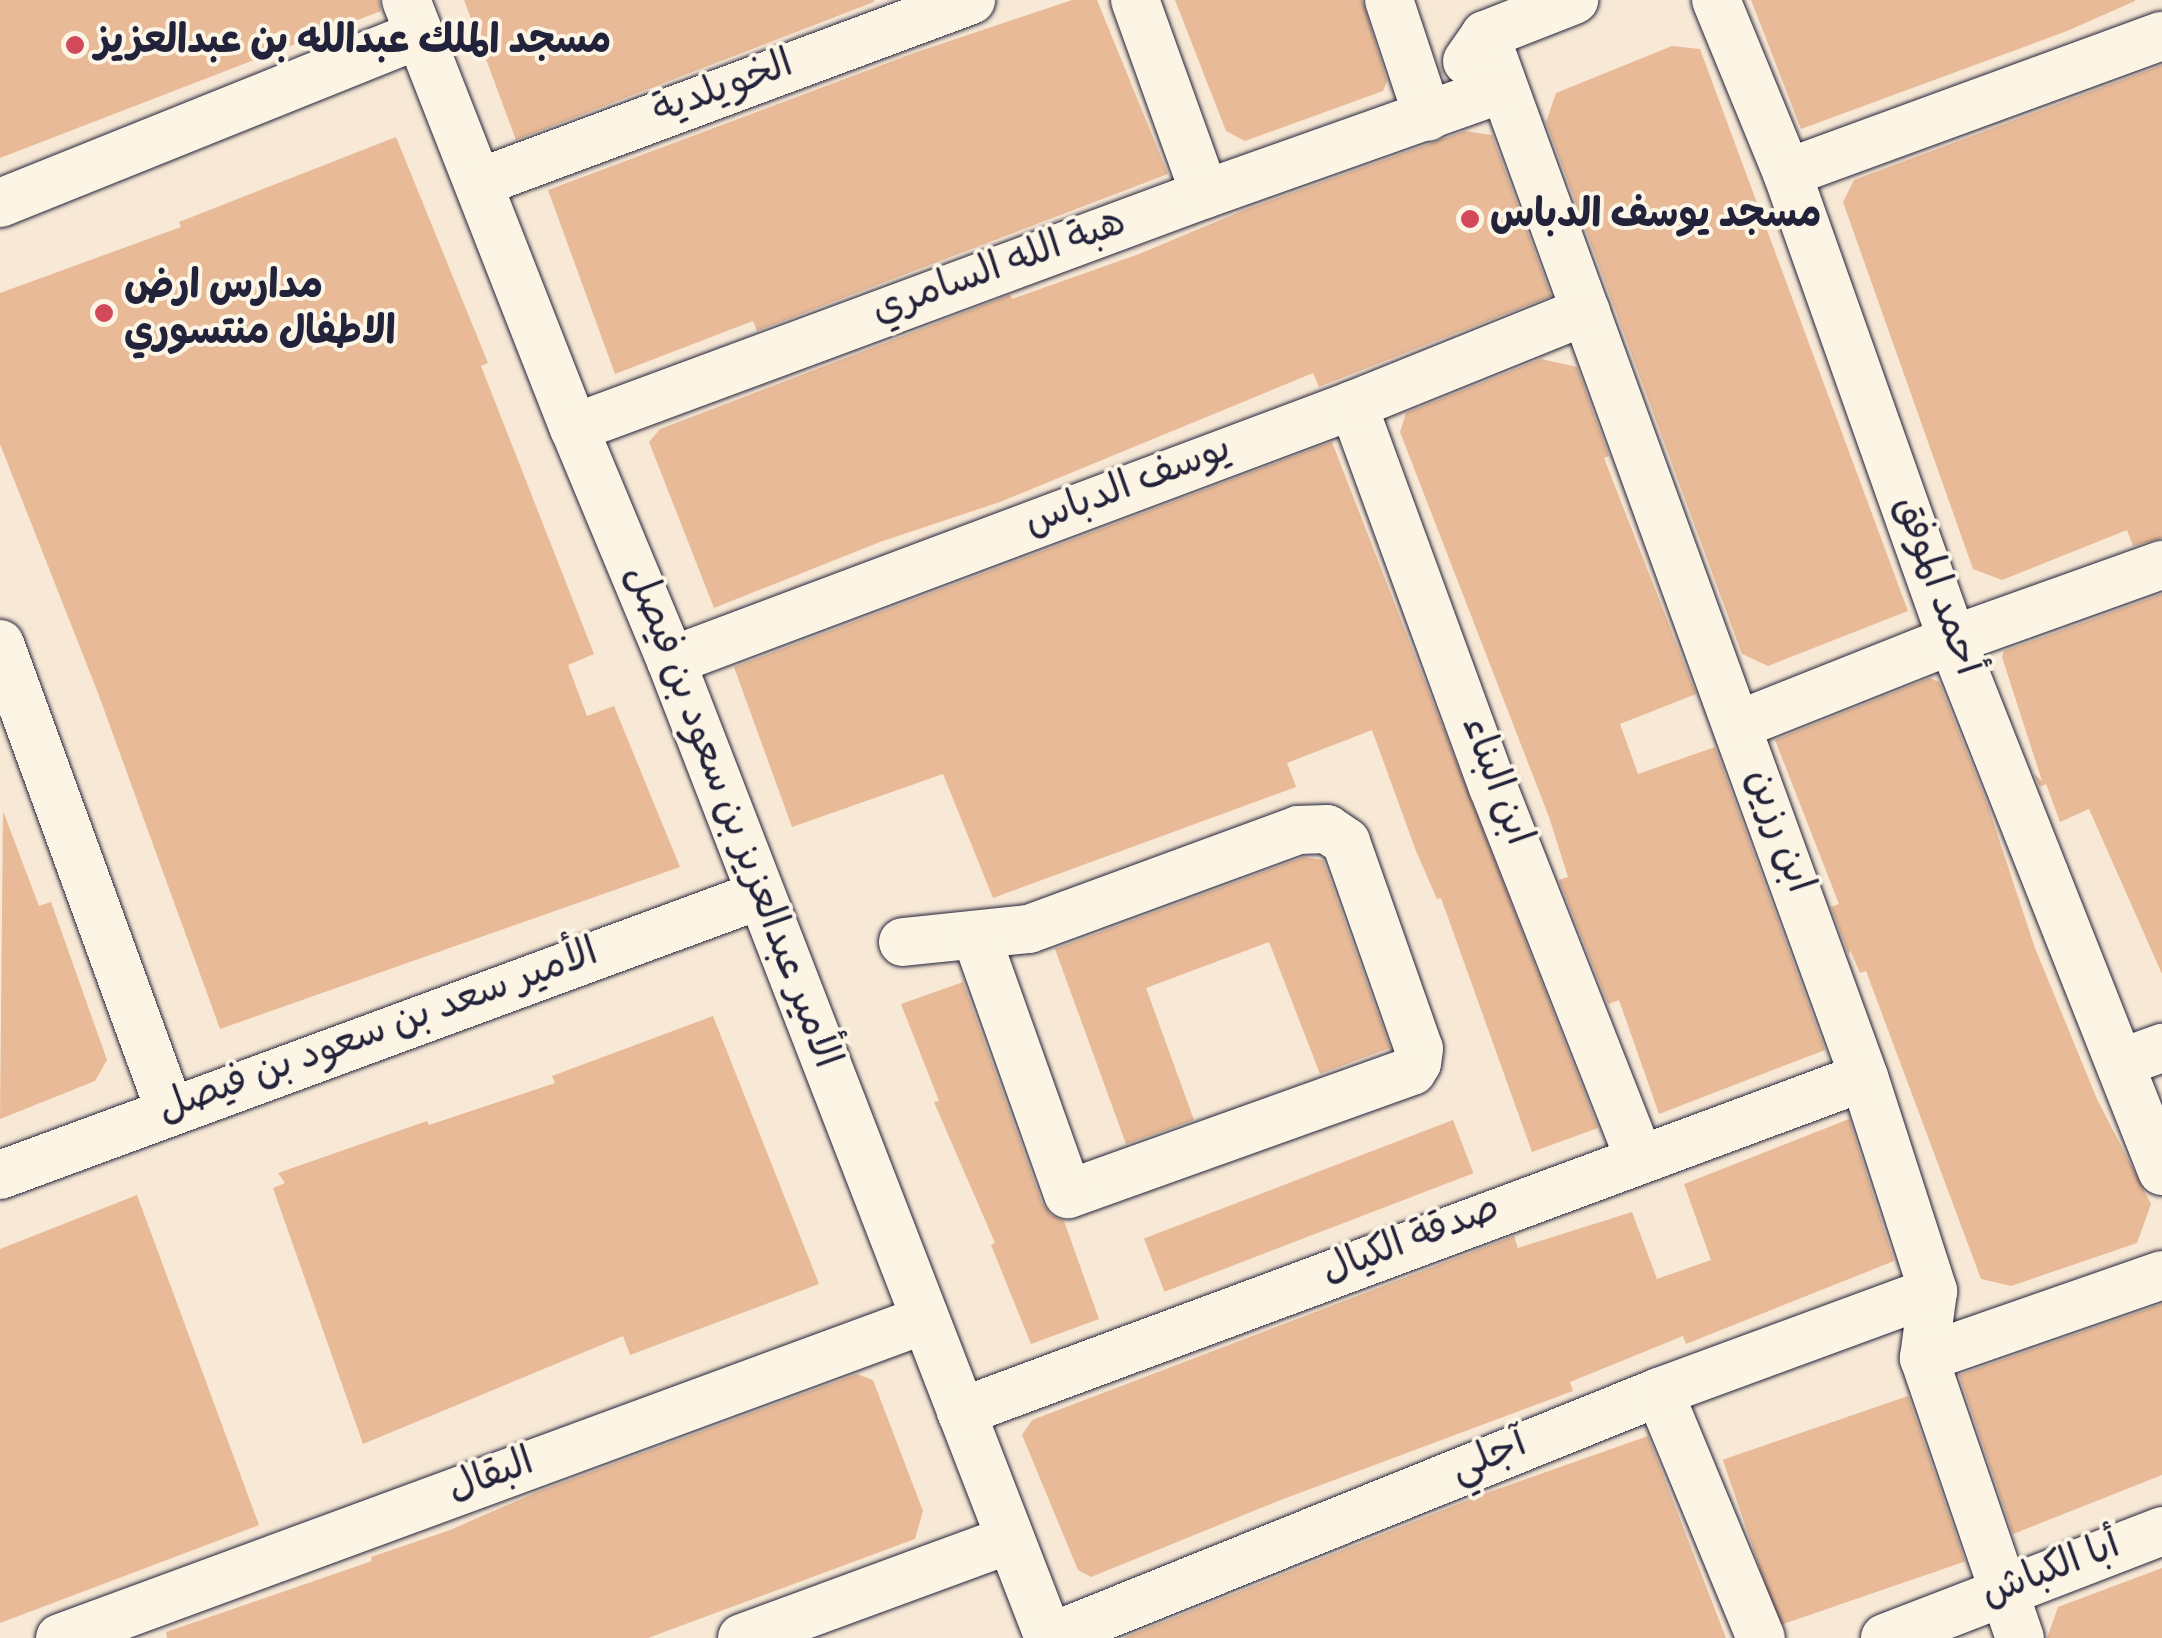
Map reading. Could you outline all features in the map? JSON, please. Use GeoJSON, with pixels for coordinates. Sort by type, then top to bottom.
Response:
{"type":"FeatureCollection","features":[{"type":"Feature","properties":{"kind":"street","name":"الخويلدية"},"geometry":{"type":"LineString","coordinates":[[478,183],[971,0]]}},
{"type":"Feature","properties":{"kind":"street"},"geometry":{"type":"LineString","coordinates":[[1136,0],[1204,194]]}},
{"type":"Feature","properties":{"kind":"street"},"geometry":{"type":"LineString","coordinates":[[1389,0],[1428,117]]}},
{"type":"Feature","properties":{"kind":"street"},"geometry":{"type":"LineString","coordinates":[[1428,117],[1484,36],[1574,0]]}},
{"type":"Feature","properties":{"kind":"street","name":"أحمد الموفق"},"geometry":{"type":"LineString","coordinates":[[1716,0],[1787,172],[1952,640],[2141,1056],[2162,1171]]}},
{"type":"Feature","properties":{"kind":"street","name":"الأمير عبدالعزيز بن سعود بن فيصل"},"geometry":{"type":"LineString","coordinates":[[412,17],[574,428],[671,661],[1049,1638]]}},
{"type":"Feature","properties":{"kind":"street"},"geometry":{"type":"LineString","coordinates":[[0,203],[412,17]]}},
{"type":"Feature","properties":{"kind":"street","name":"ابن رزين"},"geometry":{"type":"LineString","coordinates":[[1484,36],[1500,90],[1586,311],[1864,1077],[1934,1291],[1924,1358],[2020,1638]]}},
{"type":"Feature","properties":{"kind":"street"},"geometry":{"type":"LineString","coordinates":[[1787,172],[2162,36]]}},
{"type":"Feature","properties":{"kind":"street","name":"هبة الله السامري"},"geometry":{"type":"LineString","coordinates":[[574,428],[1204,194],[1500,90]]}},
{"type":"Feature","properties":{"kind":"street","name":"يوسف الدباس"},"geometry":{"type":"LineString","coordinates":[[671,661],[1353,405],[1586,311]]}},
{"type":"Feature","properties":{"kind":"street","name":"ابن البناء"},"geometry":{"type":"LineString","coordinates":[[1353,405],[1493,787],[1639,1158]]}},
{"type":"Feature","properties":{"kind":"street"},"geometry":{"type":"LineString","coordinates":[[1738,725],[1952,640],[2162,564]]}},
{"type":"Feature","properties":{"kind":"street"},"geometry":{"type":"LineString","coordinates":[[4,671],[170,1110]]}},
{"type":"Feature","properties":{"kind":"street"},"geometry":{"type":"LineString","coordinates":[[903,942],[1029,929],[1298,830],[1327,829],[1346,842],[1419,1049],[1417,1063],[1412,1071],[1068,1194],[976,936]]}},
{"type":"Feature","properties":{"kind":"street","name":"الأمير سعد بن سعود بن فيصل"},"geometry":{"type":"LineString","coordinates":[[0,1175],[760,895]]}},
{"type":"Feature","properties":{"kind":"street","name":"صدقة الكيال"},"geometry":{"type":"LineString","coordinates":[[961,1412],[1864,1077]]}},
{"type":"Feature","properties":{"kind":"street"},"geometry":{"type":"LineString","coordinates":[[1924,1358],[2162,1275]]}},
{"type":"Feature","properties":{"kind":"street","name":"آجلي"},"geometry":{"type":"LineString","coordinates":[[1049,1638],[1658,1392],[1934,1291]]}},
{"type":"Feature","properties":{"kind":"street","name":"البقال"},"geometry":{"type":"LineString","coordinates":[[60,1638],[129,1626],[924,1320]]}},
{"type":"Feature","properties":{"kind":"street"},"geometry":{"type":"LineString","coordinates":[[1658,1392],[1761,1638]]}},
{"type":"Feature","properties":{"kind":"street","name":"أبا الكباش"},"geometry":{"type":"LineString","coordinates":[[1886,1638],[2162,1531]]}},
{"type":"Feature","properties":{"kind":"street"},"geometry":{"type":"LineString","coordinates":[[742,1638],[1009,1540]]}},
{"type":"Feature","properties":{"kind":"building","name":"مسجد الملك عبدالله بن عبدالعزيز"},"geometry":{"type":"Polygon","coordinates":[[[0,0],[379,0],[381,11],[0,158],[0,0]]]}},
{"type":"Feature","properties":{"kind":"building"},"geometry":{"type":"Polygon","coordinates":[[[464,0],[874,0],[874,2],[516,140],[464,0]]]}},
{"type":"Feature","properties":{"kind":"building"},"geometry":{"type":"Polygon","coordinates":[[[1072,0],[1097,0],[1168,174],[757,331],[753,321],[615,374],[548,190],[914,53],[1072,0]]]}},
{"type":"Feature","properties":{"kind":"building"},"geometry":{"type":"Polygon","coordinates":[[[1175,0],[1362,0],[1387,81],[1383,91],[1245,141],[1226,131],[1175,0]]]}},
{"type":"Feature","properties":{"kind":"building"},"geometry":{"type":"Polygon","coordinates":[[[1751,0],[2135,1],[2067,31],[1801,129],[1751,0]]]}},
{"type":"Feature","properties":{"kind":"building"},"geometry":{"type":"Polygon","coordinates":[[[1672,46],[1700,49],[1908,611],[1768,666],[1742,654],[1546,122],[1556,93],[1672,46]]]}},
{"type":"Feature","properties":{"kind":"building"},"geometry":{"type":"Polygon","coordinates":[[[2162,65],[2162,538],[2133,546],[2127,530],[2002,580],[1973,569],[1843,202],[1854,180],[2162,65]]]}},
{"type":"Feature","properties":{"kind":"building"},"geometry":{"type":"Polygon","coordinates":[[[1465,131],[1492,135],[1551,296],[1319,387],[1313,373],[1000,502],[880,542],[714,608],[649,442],[660,429],[1010,295],[1012,299],[1139,254],[1244,210],[1465,131]]]}},
{"type":"Feature","properties":{"kind":"building"},"geometry":{"type":"Polygon","coordinates":[[[396,137],[488,363],[481,366],[594,654],[568,665],[587,716],[614,706],[680,867],[220,1029],[98,693],[0,444],[0,293],[181,227],[179,222],[396,137]]]}},
{"type":"Feature","properties":{"kind":"building"},"geometry":{"type":"Polygon","coordinates":[[[1541,359],[1577,367],[1609,456],[1604,458],[1696,694],[1620,724],[1638,774],[1715,747],[1825,1050],[1659,1114],[1619,1000],[1608,1004],[1559,880],[1568,877],[1549,817],[1400,432],[1406,413],[1541,359]]]}},
{"type":"Feature","properties":{"kind":"building"},"geometry":{"type":"Polygon","coordinates":[[[1332,442],[1598,1128],[1532,1152],[1441,898],[1437,899],[1416,851],[1372,730],[1287,763],[1296,787],[993,898],[943,774],[792,827],[734,667],[1332,442]]]}},
{"type":"Feature","properties":{"kind":"building"},"geometry":{"type":"Polygon","coordinates":[[[2162,594],[2162,974],[2089,809],[2060,822],[2046,784],[2040,787],[2034,774],[2042,781],[2002,657],[2004,651],[2162,594]]]}},
{"type":"Feature","properties":{"kind":"building"},"geometry":{"type":"Polygon","coordinates":[[[1930,678],[1939,682],[1988,806],[2035,948],[2097,1099],[2151,1204],[2137,1243],[2011,1286],[1981,1279],[1866,971],[1860,973],[1850,950],[1849,955],[1831,907],[1839,904],[1775,740],[1930,678]]]}},
{"type":"Feature","properties":{"kind":"building"},"geometry":{"type":"Polygon","coordinates":[[[3,811],[39,906],[51,902],[107,1060],[95,1081],[0,1119],[3,811]]]}},
{"type":"Feature","properties":{"kind":"building"},"geometry":{"type":"Polygon","coordinates":[[[1304,857],[1323,860],[1390,1048],[1320,1074],[1269,942],[1146,988],[1194,1120],[1126,1144],[1055,949],[1304,857]]]}},
{"type":"Feature","properties":{"kind":"building"},"geometry":{"type":"Polygon","coordinates":[[[963,982],[1042,1203],[1051,1215],[1064,1221],[1099,1319],[1031,1344],[991,1245],[995,1243],[934,1102],[939,1101],[901,1004],[963,982]]]}},
{"type":"Feature","properties":{"kind":"building"},"geometry":{"type":"Polygon","coordinates":[[[713,1016],[819,1284],[630,1355],[623,1336],[363,1444],[273,1188],[285,1183],[278,1173],[427,1121],[429,1125],[555,1083],[552,1076],[713,1016]]]}},
{"type":"Feature","properties":{"kind":"building"},"geometry":{"type":"Polygon","coordinates":[[[1849,1119],[1894,1261],[1686,1344],[1683,1336],[1570,1382],[1573,1391],[1278,1501],[1091,1577],[1078,1570],[1022,1435],[1032,1420],[1514,1236],[1518,1248],[1632,1212],[1657,1279],[1711,1260],[1684,1184],[1849,1119]]]}},
{"type":"Feature","properties":{"kind":"building"},"geometry":{"type":"Polygon","coordinates":[[[1453,1120],[1473,1173],[1164,1292],[1144,1239],[1453,1120]]]}},
{"type":"Feature","properties":{"kind":"building"},"geometry":{"type":"Polygon","coordinates":[[[137,1195],[259,1525],[0,1623],[0,1249],[137,1195]]]}},
{"type":"Feature","properties":{"kind":"building"},"geometry":{"type":"Polygon","coordinates":[[[2162,1304],[2162,1475],[2013,1534],[1959,1375],[2162,1304]]]}},
{"type":"Feature","properties":{"kind":"building"},"geometry":{"type":"Polygon","coordinates":[[[857,1374],[873,1380],[923,1511],[915,1539],[648,1638],[167,1638],[166,1632],[372,1561],[371,1557],[450,1530],[537,1492],[857,1374]]]}},
{"type":"Feature","properties":{"kind":"building"},"geometry":{"type":"Polygon","coordinates":[[[1908,1396],[1965,1561],[1780,1625],[1723,1460],[1908,1396]]]}},
{"type":"Feature","properties":{"kind":"building"},"geometry":{"type":"Polygon","coordinates":[[[1648,1436],[1726,1638],[1123,1638],[1478,1496],[1648,1436]]]}},
{"type":"Feature","properties":{"kind":"building"},"geometry":{"type":"Polygon","coordinates":[[[2162,1568],[2162,1638],[2047,1638],[2058,1607],[2162,1568]]]}},
{"type":"Feature","properties":{"kind":"place","name":"مسجد الملك عبدالله بن عبدالعزيز"},"geometry":{"type":"Point","coordinates":[75,45]}},
{"type":"Feature","properties":{"kind":"place","name":"مسجد يوسف الدباس"},"geometry":{"type":"Point","coordinates":[1470,219]}},
{"type":"Feature","properties":{"kind":"place","name":"مدارس ارض الاطفال منتسوري"},"geometry":{"type":"Point","coordinates":[104,313]}}]}
